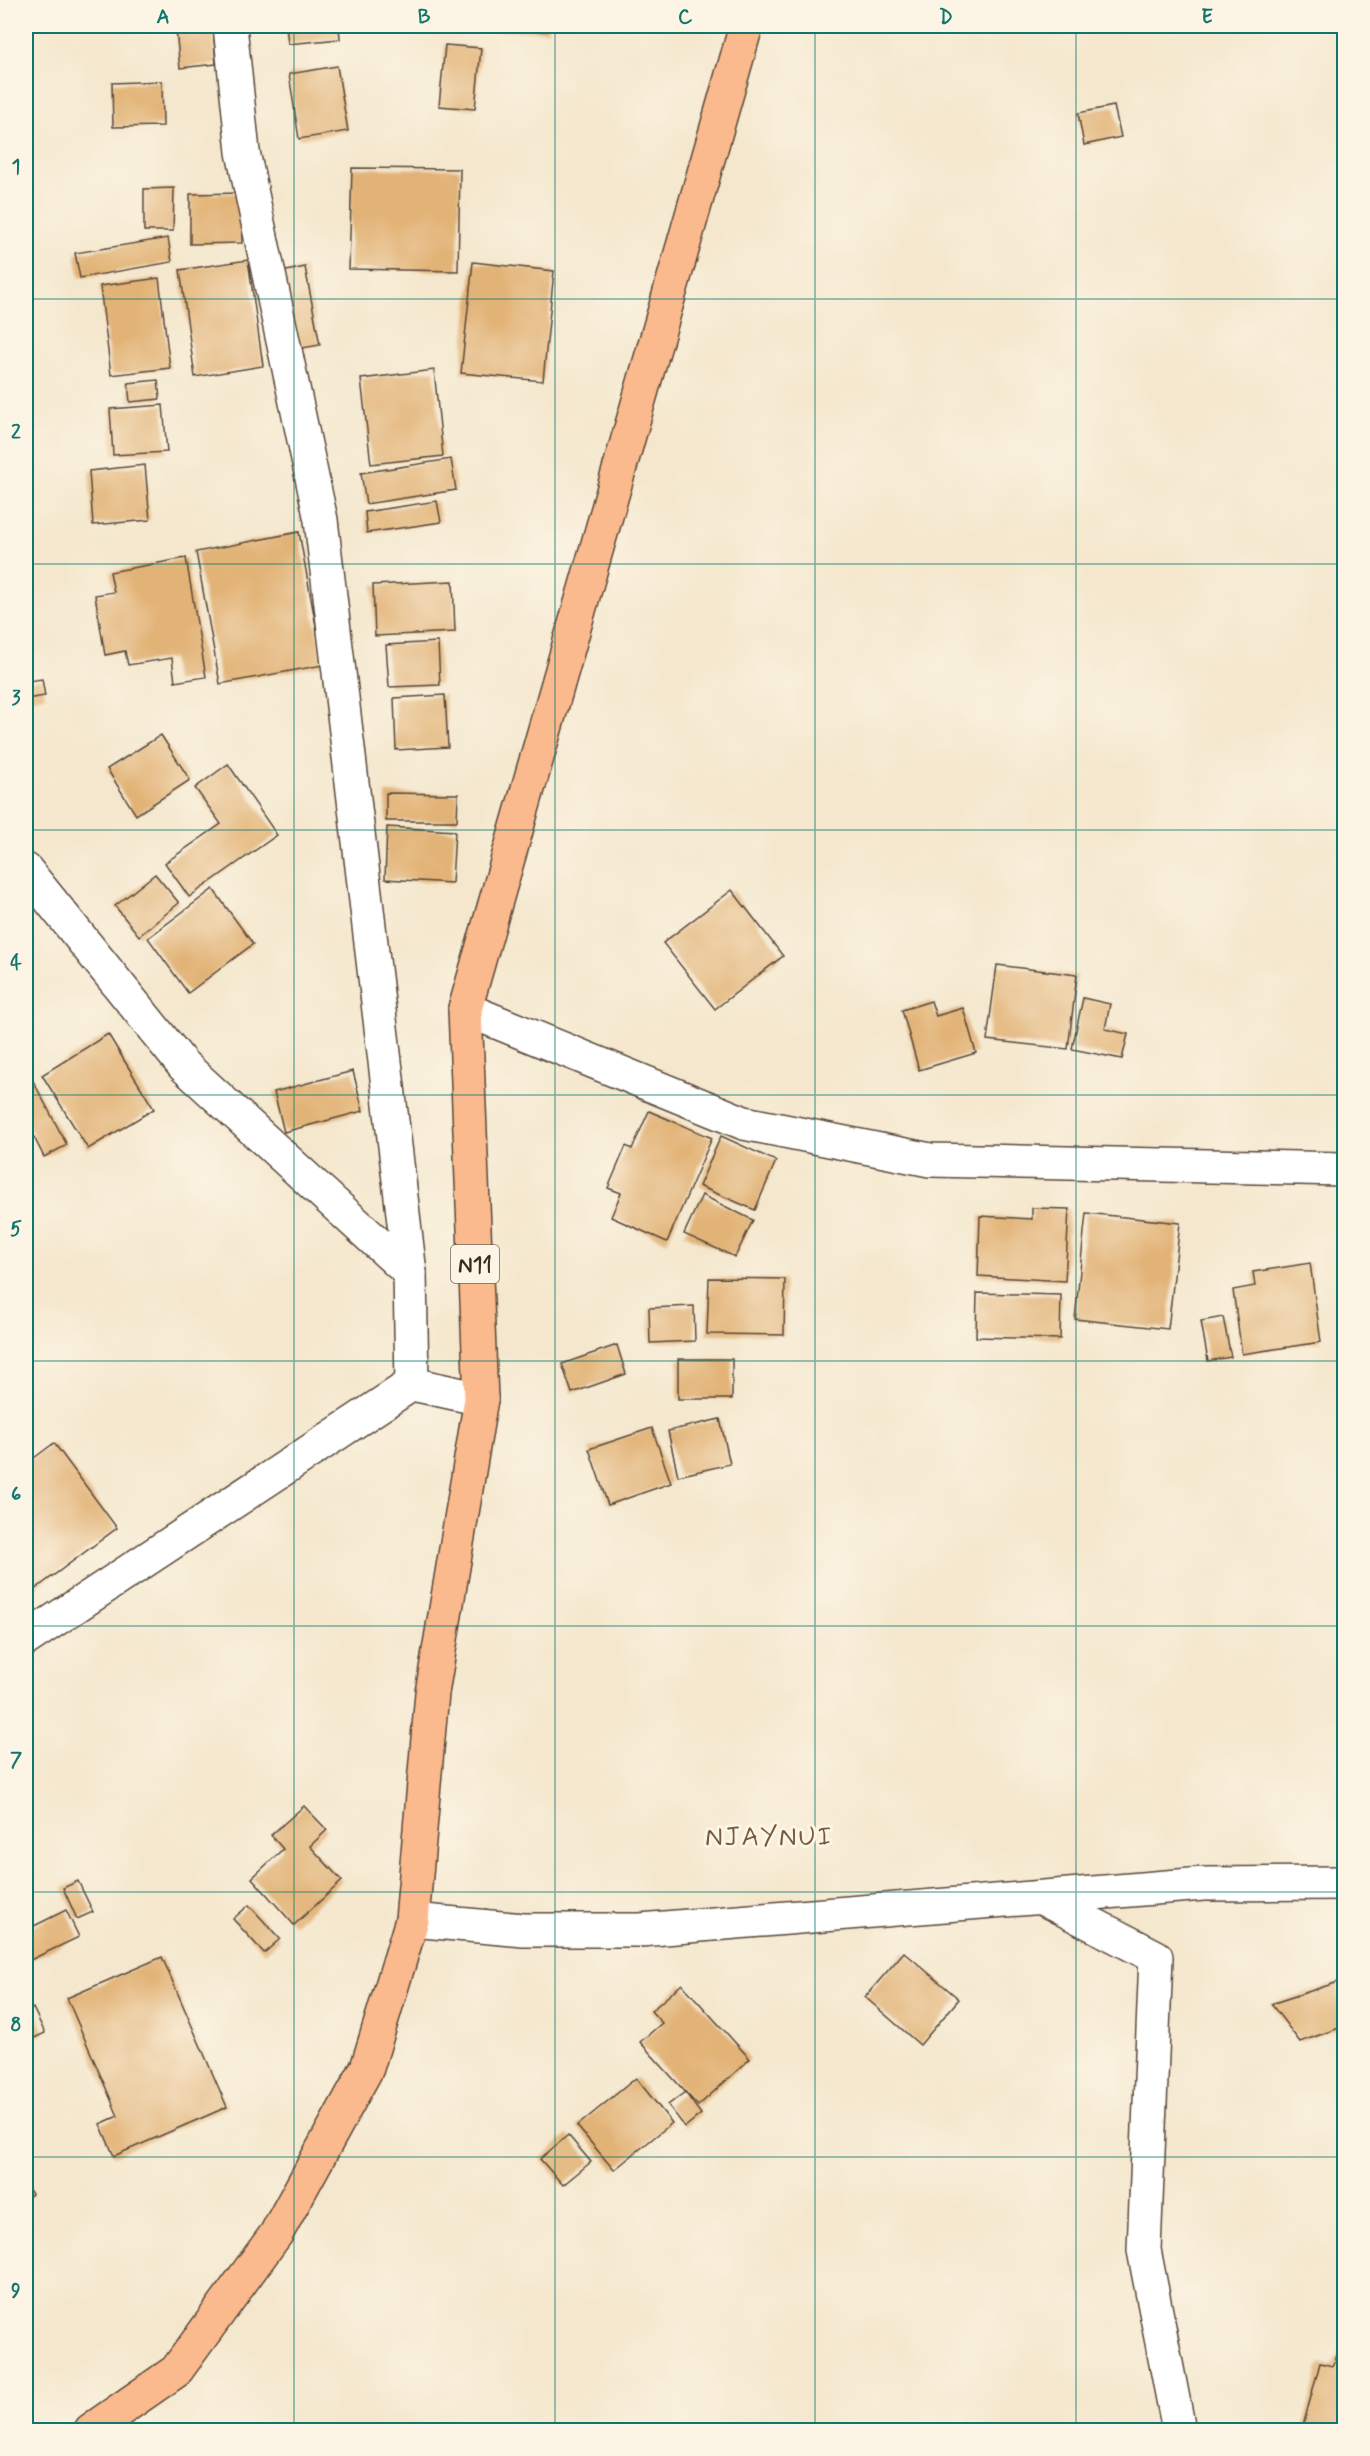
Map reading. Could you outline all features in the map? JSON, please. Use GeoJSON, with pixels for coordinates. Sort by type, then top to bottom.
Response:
{"type":"FeatureCollection","features":[{"type":"Feature","properties":{"kind":"highway","name":"N11"},"geometry":{"type":"LineString","coordinates":[[91,2430],[176,2371],[276,2234],[367,2068],[412,1920],[432,1694],[481,1399],[465,1009],[746,26]]}},
{"type":"Feature","properties":{"kind":"street"},"geometry":{"type":"LineString","coordinates":[[230,26],[243,152],[321,520],[410,1273],[412,1384]]}},
{"type":"Feature","properties":{"kind":"street"},"geometry":{"type":"LineString","coordinates":[[26,870],[183,1065],[410,1273]]}},
{"type":"Feature","properties":{"kind":"street"},"geometry":{"type":"LineString","coordinates":[[465,1009],[744,1123],[930,1160],[1344,1169]]}},
{"type":"Feature","properties":{"kind":"street"},"geometry":{"type":"LineString","coordinates":[[26,1639],[412,1384],[481,1399]]}},
{"type":"Feature","properties":{"kind":"street"},"geometry":{"type":"LineString","coordinates":[[412,1920],[524,1930],[640,1930],[1203,1884],[1344,1883]]}},
{"type":"Feature","properties":{"kind":"street"},"geometry":{"type":"LineString","coordinates":[[1042,1898],[1156,1957],[1144,2250],[1179,2430]]}},
{"type":"Feature","properties":{"kind":"building"},"geometry":{"type":"Polygon","coordinates":[[[286,26],[339,26],[340,39],[288,44],[286,26]]]}},
{"type":"Feature","properties":{"kind":"building"},"geometry":{"type":"Polygon","coordinates":[[[497,26],[548,26],[548,31],[497,31],[497,26]]]}},
{"type":"Feature","properties":{"kind":"building"},"geometry":{"type":"Polygon","coordinates":[[[213,27],[216,64],[180,68],[176,30],[213,27]]]}},
{"type":"Feature","properties":{"kind":"building"},"geometry":{"type":"Polygon","coordinates":[[[445,45],[481,48],[475,109],[439,106],[445,45]]]}},
{"type":"Feature","properties":{"kind":"building"},"geometry":{"type":"Polygon","coordinates":[[[337,66],[348,131],[299,139],[289,74],[337,66]]]}},
{"type":"Feature","properties":{"kind":"building"},"geometry":{"type":"Polygon","coordinates":[[[162,81],[163,126],[113,127],[112,83],[162,81]]]}},
{"type":"Feature","properties":{"kind":"building"},"geometry":{"type":"Polygon","coordinates":[[[1114,106],[1121,137],[1084,145],[1078,113],[1114,106]]]}},
{"type":"Feature","properties":{"kind":"building"},"geometry":{"type":"Polygon","coordinates":[[[352,168],[460,169],[458,271],[349,269],[352,168]]]}},
{"type":"Feature","properties":{"kind":"building"},"geometry":{"type":"Polygon","coordinates":[[[174,188],[173,231],[144,231],[144,189],[174,188]]]}},
{"type":"Feature","properties":{"kind":"building"},"geometry":{"type":"Polygon","coordinates":[[[242,193],[242,243],[190,244],[190,194],[242,193]]]}},
{"type":"Feature","properties":{"kind":"building"},"geometry":{"type":"Polygon","coordinates":[[[168,238],[172,262],[80,278],[75,253],[168,238]]]}},
{"type":"Feature","properties":{"kind":"building"},"geometry":{"type":"Polygon","coordinates":[[[248,260],[263,366],[195,377],[180,270],[248,260]]]}},
{"type":"Feature","properties":{"kind":"building"},"geometry":{"type":"Polygon","coordinates":[[[473,262],[554,271],[543,381],[461,373],[473,262]]]}},
{"type":"Feature","properties":{"kind":"building"},"geometry":{"type":"Polygon","coordinates":[[[305,267],[320,345],[297,349],[282,272],[305,267]]]}},
{"type":"Feature","properties":{"kind":"building"},"geometry":{"type":"Polygon","coordinates":[[[159,278],[170,368],[111,375],[100,286],[159,278]]]}},
{"type":"Feature","properties":{"kind":"building"},"geometry":{"type":"Polygon","coordinates":[[[434,370],[443,456],[371,464],[361,379],[434,370]]]}},
{"type":"Feature","properties":{"kind":"building"},"geometry":{"type":"Polygon","coordinates":[[[158,380],[160,399],[130,402],[128,383],[158,380]]]}},
{"type":"Feature","properties":{"kind":"building"},"geometry":{"type":"Polygon","coordinates":[[[163,405],[167,452],[113,455],[110,409],[163,405]]]}},
{"type":"Feature","properties":{"kind":"building"},"geometry":{"type":"Polygon","coordinates":[[[451,459],[456,490],[366,504],[361,473],[451,459]]]}},
{"type":"Feature","properties":{"kind":"building"},"geometry":{"type":"Polygon","coordinates":[[[145,465],[150,520],[93,525],[89,471],[145,465]]]}},
{"type":"Feature","properties":{"kind":"building"},"geometry":{"type":"Polygon","coordinates":[[[437,501],[441,522],[367,533],[365,512],[437,501]]]}},
{"type":"Feature","properties":{"kind":"building"},"geometry":{"type":"Polygon","coordinates":[[[299,532],[323,665],[220,684],[196,552],[299,532]]]}},
{"type":"Feature","properties":{"kind":"building"},"geometry":{"type":"Polygon","coordinates":[[[186,558],[206,677],[175,682],[172,658],[128,665],[125,651],[105,655],[95,595],[114,592],[110,572],[186,558]]]}},
{"type":"Feature","properties":{"kind":"building"},"geometry":{"type":"Polygon","coordinates":[[[453,581],[455,632],[375,636],[373,585],[453,581]]]}},
{"type":"Feature","properties":{"kind":"building"},"geometry":{"type":"Polygon","coordinates":[[[438,642],[440,685],[389,687],[386,645],[438,642]]]}},
{"type":"Feature","properties":{"kind":"building"},"geometry":{"type":"Polygon","coordinates":[[[26,672],[28,681],[42,679],[45,696],[26,699],[26,672]]]}},
{"type":"Feature","properties":{"kind":"building"},"geometry":{"type":"Polygon","coordinates":[[[445,695],[448,747],[396,750],[394,698],[445,695]]]}},
{"type":"Feature","properties":{"kind":"building"},"geometry":{"type":"Polygon","coordinates":[[[161,735],[190,780],[136,815],[107,769],[161,735]]]}},
{"type":"Feature","properties":{"kind":"building"},"geometry":{"type":"Polygon","coordinates":[[[228,764],[277,835],[189,897],[165,863],[221,824],[195,788],[228,764]]]}},
{"type":"Feature","properties":{"kind":"building"},"geometry":{"type":"Polygon","coordinates":[[[386,793],[458,794],[457,821],[386,821],[386,793]]]}},
{"type":"Feature","properties":{"kind":"building"},"geometry":{"type":"Polygon","coordinates":[[[387,827],[455,831],[452,883],[385,879],[387,827]]]}},
{"type":"Feature","properties":{"kind":"building"},"geometry":{"type":"Polygon","coordinates":[[[155,874],[179,903],[139,936],[115,906],[155,874]]]}},
{"type":"Feature","properties":{"kind":"building"},"geometry":{"type":"Polygon","coordinates":[[[213,889],[253,944],[188,993],[148,938],[213,889]]]}},
{"type":"Feature","properties":{"kind":"building"},"geometry":{"type":"Polygon","coordinates":[[[732,890],[783,956],[715,1009],[663,943],[732,890]]]}},
{"type":"Feature","properties":{"kind":"building"},"geometry":{"type":"Polygon","coordinates":[[[997,965],[1077,975],[1068,1049],[987,1040],[997,965]]]}},
{"type":"Feature","properties":{"kind":"building"},"geometry":{"type":"Polygon","coordinates":[[[1083,998],[1110,1004],[1105,1029],[1128,1034],[1122,1059],[1072,1049],[1083,998]]]}},
{"type":"Feature","properties":{"kind":"building"},"geometry":{"type":"Polygon","coordinates":[[[931,1001],[936,1016],[963,1008],[976,1053],[919,1070],[902,1010],[931,1001]]]}},
{"type":"Feature","properties":{"kind":"building"},"geometry":{"type":"Polygon","coordinates":[[[108,1034],[154,1109],[88,1149],[42,1075],[108,1034]]]}},
{"type":"Feature","properties":{"kind":"building"},"geometry":{"type":"Polygon","coordinates":[[[353,1071],[363,1111],[284,1132],[274,1092],[353,1071]]]}},
{"type":"Feature","properties":{"kind":"building"},"geometry":{"type":"Polygon","coordinates":[[[32,1079],[67,1145],[44,1157],[26,1121],[26,1082],[32,1079]]]}},
{"type":"Feature","properties":{"kind":"building"},"geometry":{"type":"Polygon","coordinates":[[[649,1111],[712,1138],[667,1242],[611,1217],[621,1193],[608,1188],[626,1146],[632,1149],[649,1111]]]}},
{"type":"Feature","properties":{"kind":"building"},"geometry":{"type":"Polygon","coordinates":[[[721,1136],[776,1161],[755,1210],[699,1186],[721,1136]]]}},
{"type":"Feature","properties":{"kind":"building"},"geometry":{"type":"Polygon","coordinates":[[[702,1195],[753,1220],[735,1257],[684,1234],[702,1195]]]}},
{"type":"Feature","properties":{"kind":"building"},"geometry":{"type":"Polygon","coordinates":[[[1032,1208],[1069,1209],[1065,1281],[978,1276],[980,1216],[1032,1219],[1032,1208]]]}},
{"type":"Feature","properties":{"kind":"building"},"geometry":{"type":"Polygon","coordinates":[[[1086,1213],[1180,1223],[1168,1329],[1075,1319],[1086,1213]]]}},
{"type":"Feature","properties":{"kind":"building"},"geometry":{"type":"Polygon","coordinates":[[[1310,1263],[1321,1342],[1242,1354],[1233,1290],[1255,1286],[1253,1272],[1310,1263]]]}},
{"type":"Feature","properties":{"kind":"building"},"geometry":{"type":"Polygon","coordinates":[[[709,1278],[785,1279],[784,1335],[707,1334],[709,1278]]]}},
{"type":"Feature","properties":{"kind":"building"},"geometry":{"type":"Polygon","coordinates":[[[977,1293],[1061,1295],[1060,1339],[976,1337],[977,1293]]]}},
{"type":"Feature","properties":{"kind":"building"},"geometry":{"type":"Polygon","coordinates":[[[694,1306],[695,1341],[650,1343],[649,1308],[694,1306]]]}},
{"type":"Feature","properties":{"kind":"building"},"geometry":{"type":"Polygon","coordinates":[[[1223,1317],[1231,1357],[1208,1361],[1201,1321],[1223,1317]]]}},
{"type":"Feature","properties":{"kind":"building"},"geometry":{"type":"Polygon","coordinates":[[[617,1345],[626,1374],[572,1393],[562,1364],[617,1345]]]}},
{"type":"Feature","properties":{"kind":"building"},"geometry":{"type":"Polygon","coordinates":[[[678,1359],[732,1359],[732,1399],[678,1399],[678,1359]]]}},
{"type":"Feature","properties":{"kind":"building"},"geometry":{"type":"Polygon","coordinates":[[[720,1419],[730,1464],[678,1476],[668,1431],[720,1419]]]}},
{"type":"Feature","properties":{"kind":"building"},"geometry":{"type":"Polygon","coordinates":[[[652,1428],[671,1483],[608,1505],[589,1449],[652,1428]]]}},
{"type":"Feature","properties":{"kind":"building"},"geometry":{"type":"Polygon","coordinates":[[[54,1443],[117,1528],[26,1596],[26,1464],[54,1443]]]}},
{"type":"Feature","properties":{"kind":"building"},"geometry":{"type":"Polygon","coordinates":[[[304,1806],[327,1830],[310,1846],[342,1881],[294,1925],[252,1878],[283,1849],[271,1835],[304,1806]]]}},
{"type":"Feature","properties":{"kind":"building"},"geometry":{"type":"Polygon","coordinates":[[[78,1881],[93,1912],[77,1919],[63,1888],[78,1881]]]}},
{"type":"Feature","properties":{"kind":"building"},"geometry":{"type":"Polygon","coordinates":[[[249,1905],[280,1939],[264,1953],[233,1919],[249,1905]]]}},
{"type":"Feature","properties":{"kind":"building"},"geometry":{"type":"Polygon","coordinates":[[[66,1910],[79,1937],[26,1962],[26,1930],[66,1910]]]}},
{"type":"Feature","properties":{"kind":"building"},"geometry":{"type":"Polygon","coordinates":[[[904,1952],[959,1999],[920,2045],[865,1997],[904,1952]]]}},
{"type":"Feature","properties":{"kind":"building"},"geometry":{"type":"Polygon","coordinates":[[[162,1957],[227,2107],[114,2156],[100,2124],[118,2116],[67,1998],[162,1957]]]}},
{"type":"Feature","properties":{"kind":"building"},"geometry":{"type":"Polygon","coordinates":[[[1338,1982],[1342,2027],[1300,2042],[1271,2004],[1338,1982]]]}},
{"type":"Feature","properties":{"kind":"building"},"geometry":{"type":"Polygon","coordinates":[[[682,1984],[750,2059],[698,2106],[640,2042],[662,2023],[651,2011],[682,1984]]]}},
{"type":"Feature","properties":{"kind":"building"},"geometry":{"type":"Polygon","coordinates":[[[33,2008],[45,2033],[26,2042],[26,2012],[33,2008]]]}},
{"type":"Feature","properties":{"kind":"building"},"geometry":{"type":"Polygon","coordinates":[[[636,2078],[672,2123],[614,2170],[577,2126],[636,2078]]]}},
{"type":"Feature","properties":{"kind":"building"},"geometry":{"type":"Polygon","coordinates":[[[685,2092],[701,2114],[685,2127],[668,2105],[685,2092]]]}},
{"type":"Feature","properties":{"kind":"building"},"geometry":{"type":"Polygon","coordinates":[[[568,2135],[591,2162],[563,2185],[540,2159],[568,2135]]]}},
{"type":"Feature","properties":{"kind":"building"},"geometry":{"type":"Polygon","coordinates":[[[26,2185],[32,2194],[26,2199],[26,2185]]]}},
{"type":"Feature","properties":{"kind":"building"},"geometry":{"type":"Polygon","coordinates":[[[1344,2342],[1344,2430],[1302,2430],[1320,2363],[1332,2366],[1344,2342]]]}},
{"type":"Feature","properties":{"kind":"district","name":"NJAYNUI"},"geometry":{"type":"Point","coordinates":[769,1836]}}]}
